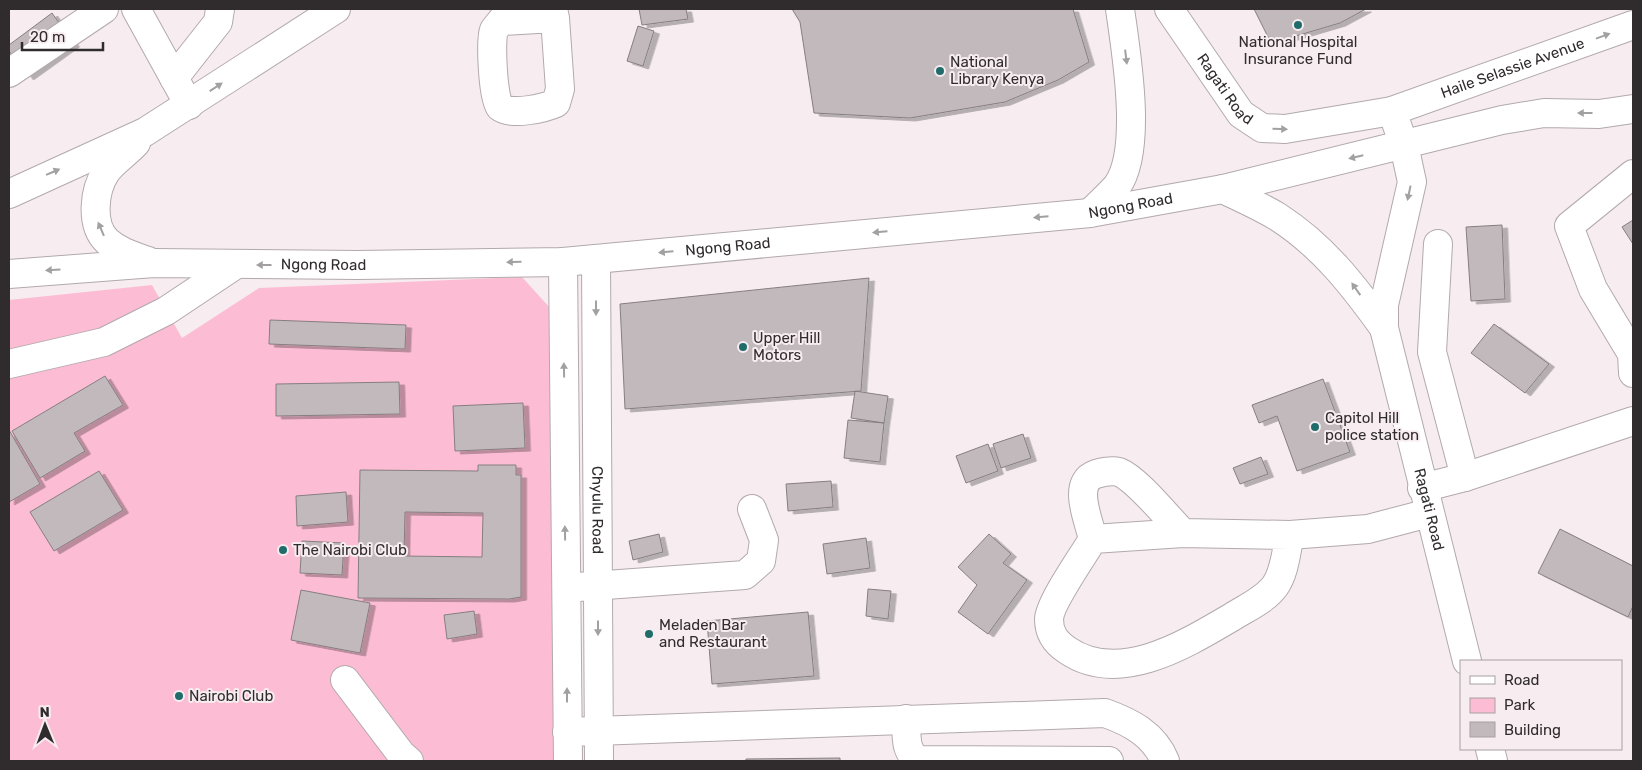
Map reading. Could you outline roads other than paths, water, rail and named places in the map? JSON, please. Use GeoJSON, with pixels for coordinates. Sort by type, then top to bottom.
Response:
{"type":"FeatureCollection","features":[{"type":"Feature","properties":{"kind":"main road"},"geometry":{"type":"LineString","coordinates":[[9,73],[104,9]]}},
{"type":"Feature","properties":{"kind":"main road"},"geometry":{"type":"LineString","coordinates":[[136,9],[189,105]]}},
{"type":"Feature","properties":{"kind":"main road"},"geometry":{"type":"LineString","coordinates":[[174,78],[218,22],[220,9]]}},
{"type":"Feature","properties":{"kind":"main road"},"geometry":{"type":"LineString","coordinates":[[9,194],[145,132],[336,9]]}},
{"type":"Feature","properties":{"kind":"main road"},"geometry":{"type":"LineString","coordinates":[[1090,213],[1117,185],[1128,155],[1131,90],[1120,9]]}},
{"type":"Feature","properties":{"kind":"main road","name":"Ragati Road"},"geometry":{"type":"LineString","coordinates":[[1169,9],[1241,114],[1262,128],[1285,129],[1392,111]]}},
{"type":"Feature","properties":{"kind":"main road","name":"Haile Selassie Avenue"},"geometry":{"type":"LineString","coordinates":[[1392,111],[1633,25]]}},
{"type":"Feature","properties":{"kind":"main road"},"geometry":{"type":"LineString","coordinates":[[1392,111],[1404,145],[1502,120],[1544,113],[1599,114],[1633,109]]}},
{"type":"Feature","properties":{"kind":"main road"},"geometry":{"type":"LineString","coordinates":[[145,132],[107,172],[99,190],[96,215],[105,240],[121,251],[154,263]]}},
{"type":"Feature","properties":{"kind":"main road","name":"Ngong Road"},"geometry":{"type":"LineString","coordinates":[[9,274],[154,263],[235,265],[563,262],[596,259],[1090,213],[1222,189],[1404,145]]}},
{"type":"Feature","properties":{"kind":"main road","name":"Ragati Road"},"geometry":{"type":"LineString","coordinates":[[1404,145],[1412,182],[1384,305],[1384,328],[1467,660]]}},
{"type":"Feature","properties":{"kind":"main road"},"geometry":{"type":"LineString","coordinates":[[1633,174],[1569,226],[1594,289],[1632,354],[1633,373]]}},
{"type":"Feature","properties":{"kind":"main road","name":"Ragati Road"},"geometry":{"type":"LineString","coordinates":[[1222,189],[1276,216],[1325,254],[1350,280],[1384,328]]}},
{"type":"Feature","properties":{"kind":"main road"},"geometry":{"type":"LineString","coordinates":[[1438,244],[1432,352],[1465,477]]}},
{"type":"Feature","properties":{"kind":"main road","name":"Chyulu Road"},"geometry":{"type":"LineString","coordinates":[[596,259],[599,761]]}},
{"type":"Feature","properties":{"kind":"main road","name":"Chyulu Road"},"geometry":{"type":"LineString","coordinates":[[563,262],[568,761]]}},
{"type":"Feature","properties":{"kind":"main road"},"geometry":{"type":"LineString","coordinates":[[9,364],[104,342],[166,311],[235,265]]}},
{"type":"Feature","properties":{"kind":"main road"},"geometry":{"type":"LineString","coordinates":[[1093,539],[1182,533],[1290,535],[1368,529],[1426,500],[1465,477],[1633,421]]}},
{"type":"Feature","properties":{"kind":"main road"},"geometry":{"type":"LineString","coordinates":[[1182,533],[1131,479],[1118,472],[1106,471],[1091,476],[1085,481],[1082,492],[1093,539],[1054,604],[1049,617],[1051,634],[1060,645],[1080,659],[1111,664],[1146,658],[1181,647],[1262,598],[1275,586],[1282,574],[1290,535]]}},
{"type":"Feature","properties":{"kind":"main road"},"geometry":{"type":"LineString","coordinates":[[566,588],[745,575],[761,561],[764,540],[752,509]]}},
{"type":"Feature","properties":{"kind":"main road"},"geometry":{"type":"LineString","coordinates":[[345,680],[401,754],[409,761]]}},
{"type":"Feature","properties":{"kind":"main road"},"geometry":{"type":"LineString","coordinates":[[567,732],[1104,713],[1127,721],[1143,731],[1165,761]]}},
{"type":"Feature","properties":{"kind":"main road"},"geometry":{"type":"LineString","coordinates":[[906,719],[908,749],[911,756],[918,760],[1109,761]]}},
{"type":"Feature","properties":{"kind":"place","name":"National Hospital Insurance Fund"},"geometry":{"type":"Point","coordinates":[1298,25]}},
{"type":"Feature","properties":{"kind":"place","name":"National Library Kenya"},"geometry":{"type":"Point","coordinates":[940,71]}},
{"type":"Feature","properties":{"kind":"place","name":"Upper Hill Motors"},"geometry":{"type":"Point","coordinates":[743,347]}},
{"type":"Feature","properties":{"kind":"place","name":"Capitol Hill police station"},"geometry":{"type":"Point","coordinates":[1315,427]}},
{"type":"Feature","properties":{"kind":"place","name":"The Nairobi Club"},"geometry":{"type":"Point","coordinates":[283,550]}},
{"type":"Feature","properties":{"kind":"place","name":"Meladen Bar and Restaurant"},"geometry":{"type":"Point","coordinates":[649,634]}},
{"type":"Feature","properties":{"kind":"place","name":"Nairobi Club"},"geometry":{"type":"Point","coordinates":[179,696]}}]}
